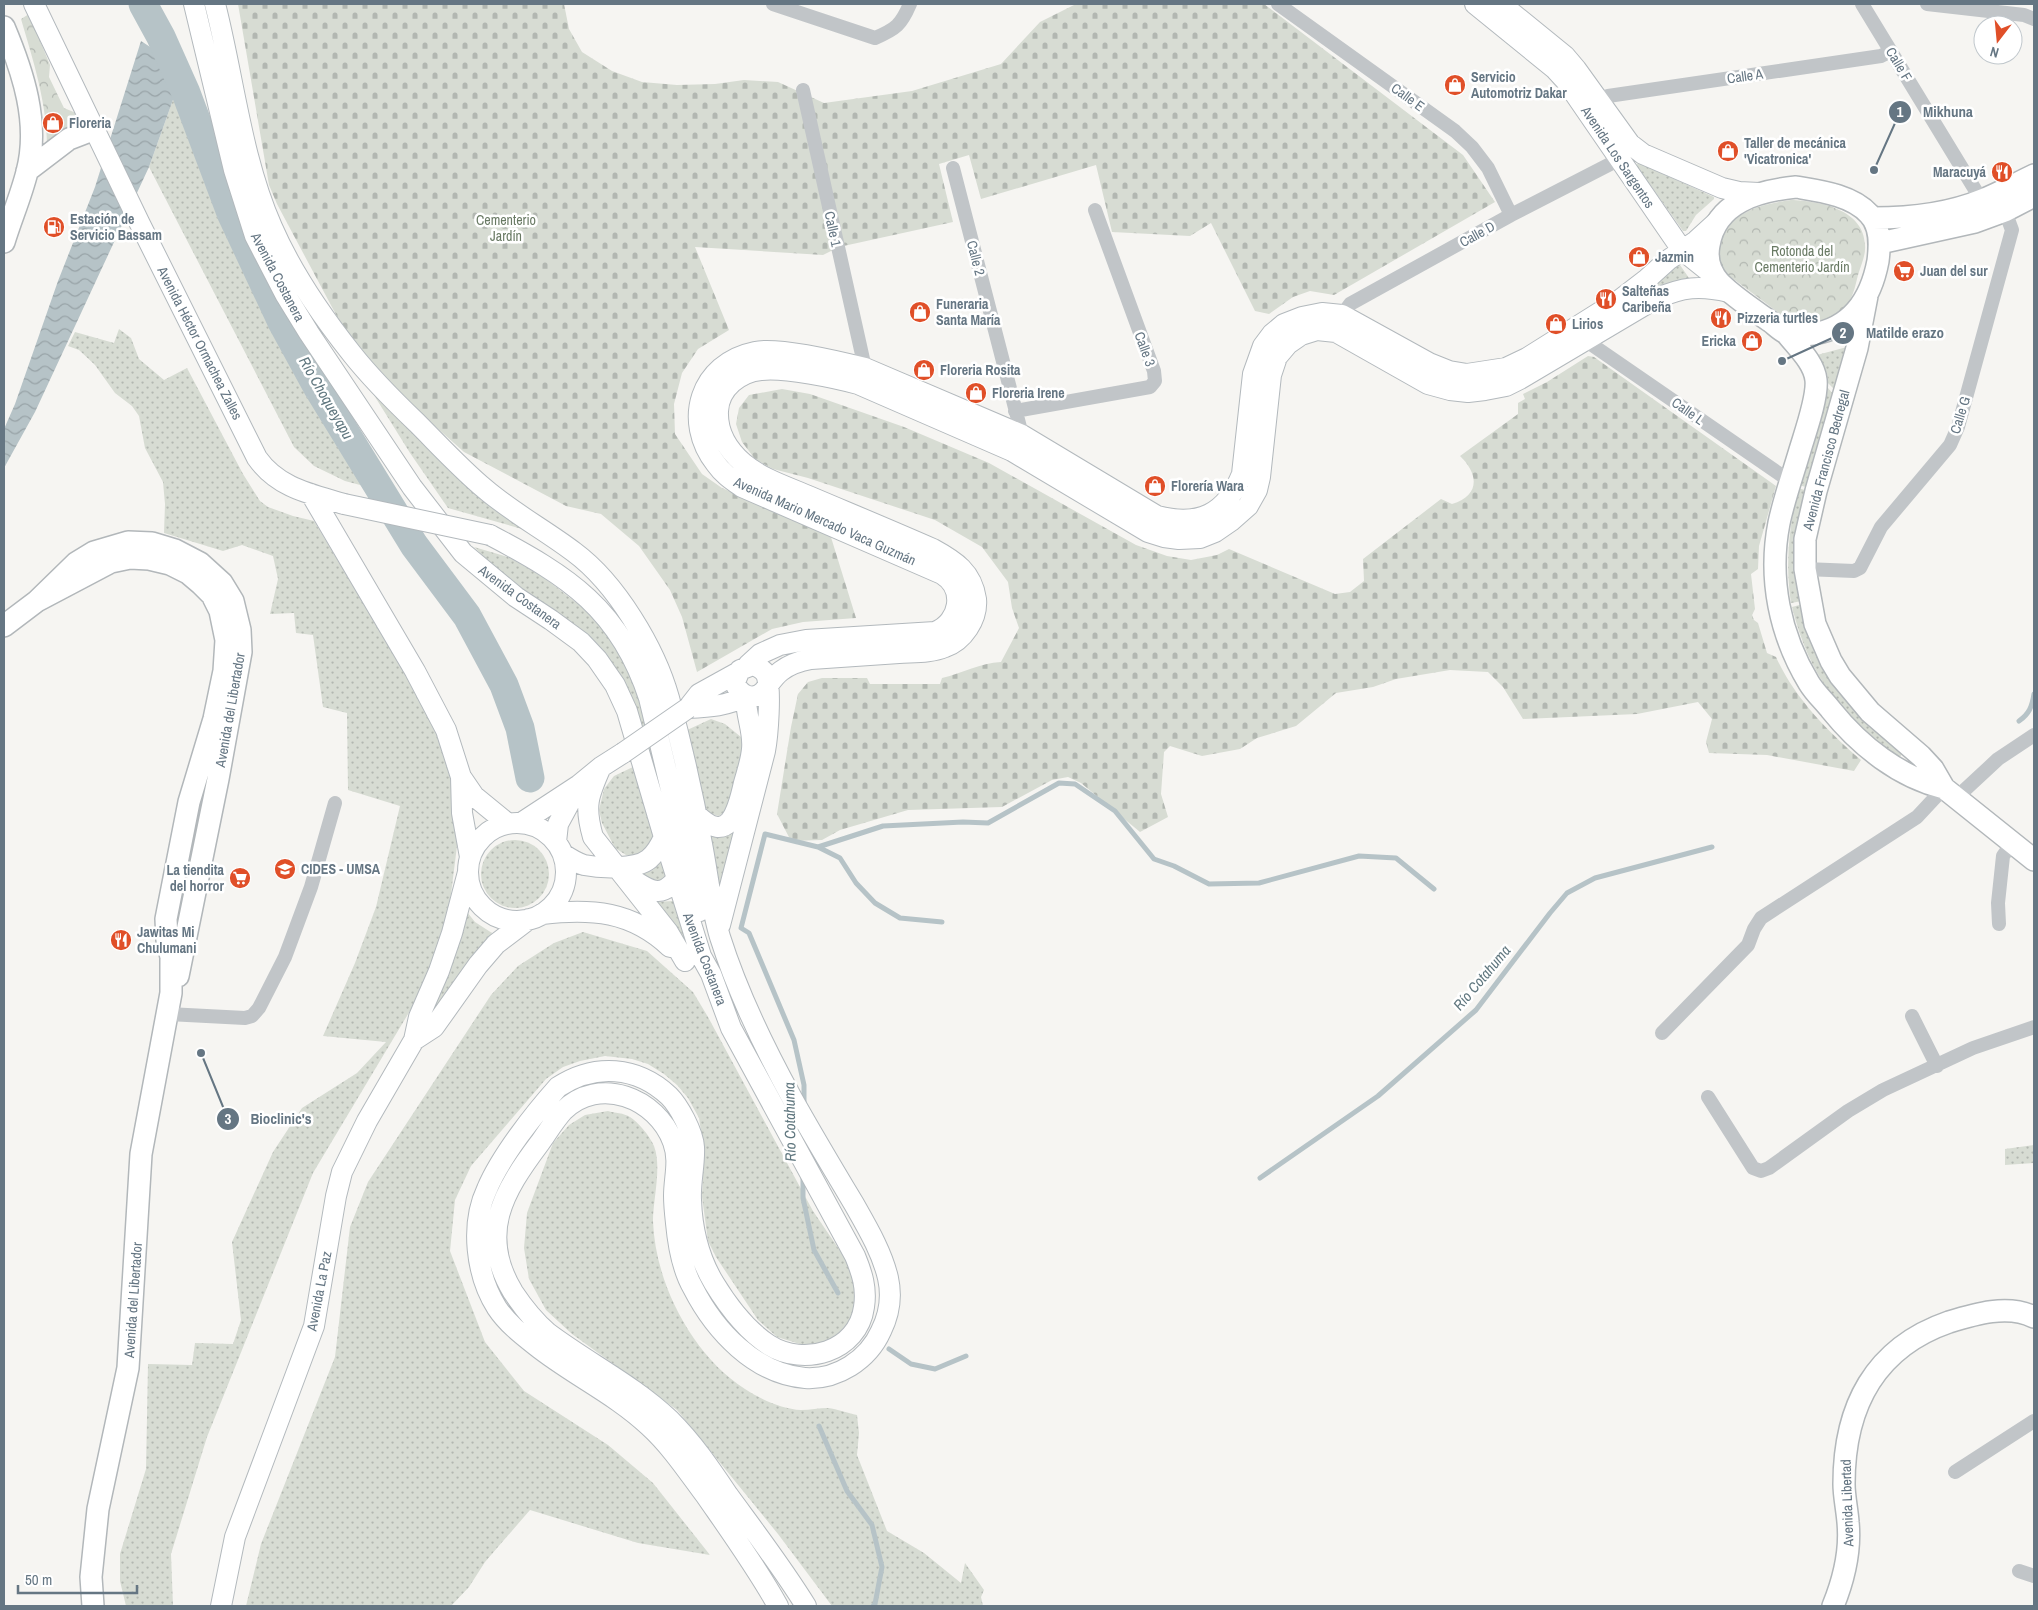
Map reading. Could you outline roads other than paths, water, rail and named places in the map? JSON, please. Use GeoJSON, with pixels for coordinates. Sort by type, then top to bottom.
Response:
{"type":"FeatureCollection","features":[{"type":"Feature","properties":{"kind":"main road","name":"Avenida Héctor Ormachea Zalles"},"geometry":{"type":"LineString","coordinates":[[34,4],[140,224],[258,458],[271,474],[280,481],[311,494],[344,504],[490,535]]}},
{"type":"Feature","properties":{"kind":"main road","name":"Avenida Costanera"},"geometry":{"type":"LineString","coordinates":[[194,4],[234,170],[255,236],[308,333],[412,487],[463,554],[516,597],[581,642],[598,659],[615,685],[627,711],[701,956],[731,1028],[855,1256],[864,1280],[864,1310],[855,1332],[832,1351],[813,1354],[790,1354],[770,1345],[750,1329],[713,1282],[699,1252],[693,1228],[691,1200],[694,1145],[681,1113],[671,1098],[658,1086],[641,1077],[622,1072],[605,1070],[589,1072],[571,1078],[558,1087],[500,1163],[486,1190],[478,1218],[477,1241],[480,1266],[486,1288],[497,1308],[511,1326],[536,1346],[642,1420],[667,1445],[731,1531],[778,1606]]}},
{"type":"Feature","properties":{"kind":"main road","name":"Avenida Costanera"},"geometry":{"type":"LineString","coordinates":[[215,4],[251,165],[267,214],[291,268],[323,316],[356,360],[451,458],[486,490],[527,521],[580,555],[625,607],[648,644],[658,665],[679,739],[696,814],[718,932],[738,986],[762,1042],[796,1106],[871,1234],[888,1278],[890,1298],[880,1334],[868,1352],[844,1370],[820,1378],[799,1378],[775,1372],[750,1358],[728,1337],[708,1313],[690,1284],[678,1243],[674,1196],[678,1167],[672,1140],[654,1113],[628,1096],[614,1093],[599,1093],[569,1104],[518,1170],[504,1199],[497,1224],[497,1253],[502,1272],[527,1313],[547,1332],[644,1397],[671,1421],[698,1450],[790,1580],[806,1606]]}},
{"type":"Feature","properties":{"kind":"main road","name":"Avenida Los Sargentos"},"geometry":{"type":"LineString","coordinates":[[1491,7],[1565,56],[1630,144],[1643,154],[1722,188],[1739,192],[1758,193]]}},
{"type":"Feature","properties":{"kind":"main road","name":"Avenida Los Sargentos"},"geometry":{"type":"LineString","coordinates":[[1491,7],[1566,82],[1618,160],[1682,250],[1712,274]]}},
{"type":"Feature","properties":{"kind":"main road"},"geometry":{"type":"LineString","coordinates":[[4,27],[21,70],[28,96],[31,139],[28,171],[4,242]]}},
{"type":"Feature","properties":{"kind":"main road"},"geometry":{"type":"LineString","coordinates":[[28,171],[69,139],[95,129]]}},
{"type":"Feature","properties":{"kind":"main road"},"geometry":{"type":"LineString","coordinates":[[1786,333],[1807,335],[1834,329],[1853,314],[1867,296],[1876,266],[1880,243],[1878,229],[1873,218],[1902,218],[1926,215],[1982,201],[2034,175]]}},
{"type":"Feature","properties":{"kind":"main road","name":"Avenida Mario Mercado Vaca Guzmán"},"geometry":{"type":"LineString","coordinates":[[514,823],[579,785],[601,767],[688,708],[699,694],[743,669],[760,654],[780,645],[815,649],[915,643],[926,634],[942,629],[976,602],[972,582],[968,574],[954,560],[927,546],[795,499],[757,473],[730,450],[718,426],[718,407],[712,394],[713,375],[729,361],[744,354],[758,351],[775,352],[842,362],[862,376],[1017,443],[1148,532],[1178,539],[1200,538],[1215,532],[1225,514],[1248,506],[1257,490],[1271,375],[1277,357],[1288,344],[1301,335],[1339,323],[1428,384],[1450,390],[1468,392],[1506,386],[1542,368],[1620,298],[1696,241],[1729,208],[1758,193],[1796,187],[1820,191],[1856,204],[1873,218]]}},
{"type":"Feature","properties":{"kind":"main road"},"geometry":{"type":"LineString","coordinates":[[1880,243],[1975,222],[2005,212],[2034,196]]}},
{"type":"Feature","properties":{"kind":"main road"},"geometry":{"type":"LineString","coordinates":[[1982,201],[2005,212]]}},
{"type":"Feature","properties":{"kind":"main road","name":"Avenida Mario Mercado Vaca Guzmán"},"geometry":{"type":"LineString","coordinates":[[1718,221],[1710,236],[1708,247],[1708,260],[1712,274],[1729,292],[1786,333]]}},
{"type":"Feature","properties":{"kind":"main road","name":"Avenida Mario Mercado Vaca Guzmán"},"geometry":{"type":"LineString","coordinates":[[1581,333],[1673,292],[1693,287],[1729,292]]}},
{"type":"Feature","properties":{"kind":"main road","name":"Avenida Francisco Bedregal"},"geometry":{"type":"LineString","coordinates":[[1867,296],[1857,348],[1816,491],[1805,539],[1805,569],[1815,624],[1840,676],[1870,712],[1922,756],[1950,793],[2034,860]]}},
{"type":"Feature","properties":{"kind":"main road","name":"Avenida Francisco Bedregal"},"geometry":{"type":"LineString","coordinates":[[1786,333],[1811,365],[1816,384],[1779,522],[1775,552],[1775,583],[1792,654],[1810,685],[1838,718],[1891,766],[1926,784],[1950,793]]}},
{"type":"Feature","properties":{"kind":"main road"},"geometry":{"type":"LineString","coordinates":[[311,494],[424,688],[446,730],[461,776],[474,796],[514,823]]}},
{"type":"Feature","properties":{"kind":"main road"},"geometry":{"type":"LineString","coordinates":[[490,535],[522,537],[599,576]]}},
{"type":"Feature","properties":{"kind":"main road"},"geometry":{"type":"LineString","coordinates":[[490,535],[538,560],[583,592],[621,637],[640,670],[649,698],[686,858],[711,953],[710,974]]}},
{"type":"Feature","properties":{"kind":"main road","name":"Avenida del Libertador"},"geometry":{"type":"LineString","coordinates":[[4,626],[37,601],[62,575],[94,552],[128,542],[152,543],[175,550],[200,563],[222,583],[235,608],[240,630],[241,652],[237,681],[181,969],[171,993],[141,1154],[128,1368],[98,1509],[91,1577],[92,1606]]}},
{"type":"Feature","properties":{"kind":"main road","name":"Avenida Mario Mercado Vaca Guzmán"},"geometry":{"type":"LineString","coordinates":[[767,684],[781,670],[815,649]]}},
{"type":"Feature","properties":{"kind":"main road"},"geometry":{"type":"LineString","coordinates":[[696,814],[706,824],[713,826],[726,824],[735,816],[752,749],[750,727],[745,708],[746,696],[736,686],[743,669],[753,665],[761,668],[767,677],[768,730],[765,751],[718,932]]}},
{"type":"Feature","properties":{"kind":"main road"},"geometry":{"type":"LineString","coordinates":[[688,708],[717,707],[732,704],[746,696],[759,695],[767,684]]}},
{"type":"Feature","properties":{"kind":"main road"},"geometry":{"type":"LineString","coordinates":[[717,707],[742,718],[750,727]]}},
{"type":"Feature","properties":{"kind":"main road"},"geometry":{"type":"LineString","coordinates":[[601,767],[587,804],[588,818],[593,837],[668,932],[685,961]]}},
{"type":"Feature","properties":{"kind":"main road"},"geometry":{"type":"LineString","coordinates":[[461,776],[462,813],[470,886],[476,900],[487,910],[500,917],[514,920],[573,910],[604,913],[629,920],[658,935],[718,994]]}},
{"type":"Feature","properties":{"kind":"main road","name":"Avenida Mario Mercado Vaca Guzmán"},"geometry":{"type":"LineString","coordinates":[[560,848],[558,824],[579,785]]}},
{"type":"Feature","properties":{"kind":"main road"},"geometry":{"type":"LineString","coordinates":[[469,864],[475,845],[484,835],[495,828],[514,823],[534,826],[546,833],[560,848],[582,864],[616,867],[647,861],[657,851],[664,837]]}},
{"type":"Feature","properties":{"kind":"main road"},"geometry":{"type":"LineString","coordinates":[[535,916],[552,905],[560,894],[565,881],[566,868],[560,848]]}},
{"type":"Feature","properties":{"kind":"main road"},"geometry":{"type":"LineString","coordinates":[[616,867],[644,887],[658,892],[670,887],[677,879],[683,869],[686,858]]}},
{"type":"Feature","properties":{"kind":"main road","name":"Avenida La Paz"},"geometry":{"type":"LineString","coordinates":[[221,1606],[234,1537],[314,1326],[336,1196],[342,1172],[367,1121],[414,1040],[419,1017],[439,971],[452,933],[469,864]]}},
{"type":"Feature","properties":{"kind":"main road","name":"Avenida La Paz"},"geometry":{"type":"LineString","coordinates":[[414,1040],[434,1027],[478,965],[496,944],[535,916]]}},
{"type":"Feature","properties":{"kind":"main road","name":"Avenida Libertad"},"geometry":{"type":"LineString","coordinates":[[1833,1606],[1844,1580],[1849,1549],[1849,1523],[1844,1486],[1846,1450],[1852,1421],[1866,1388],[1887,1358],[1909,1340],[1939,1326],[1966,1317],[2011,1310],[2034,1316]]}},
{"type":"Feature","properties":{"kind":"street"},"geometry":{"type":"LineString","coordinates":[[773,4],[874,38],[894,30],[905,16],[910,4]]}},
{"type":"Feature","properties":{"kind":"street","name":"Calle E"},"geometry":{"type":"LineString","coordinates":[[1278,4],[1455,131],[1472,147],[1488,168],[1511,215]]}},
{"type":"Feature","properties":{"kind":"street","name":"Calle F"},"geometry":{"type":"LineString","coordinates":[[1862,4],[1982,201]]}},
{"type":"Feature","properties":{"kind":"street"},"geometry":{"type":"LineString","coordinates":[[1927,4],[2025,13]]}},
{"type":"Feature","properties":{"kind":"street","name":"Calle A"},"geometry":{"type":"LineString","coordinates":[[1599,100],[1608,96],[1881,56],[1891,51]]}},
{"type":"Feature","properties":{"kind":"street","name":"Calle 1"},"geometry":{"type":"LineString","coordinates":[[803,90],[862,376]]}},
{"type":"Feature","properties":{"kind":"street","name":"Calle D"},"geometry":{"type":"LineString","coordinates":[[1339,323],[1350,304],[1511,215],[1618,160]]}},
{"type":"Feature","properties":{"kind":"street","name":"Calle 2"},"geometry":{"type":"LineString","coordinates":[[953,168],[1015,411],[1017,443]]}},
{"type":"Feature","properties":{"kind":"street","name":"Calle 3"},"geometry":{"type":"LineString","coordinates":[[1015,411],[1150,387],[1155,381],[1154,371],[1095,210]]}},
{"type":"Feature","properties":{"kind":"street","name":"Calle G"},"geometry":{"type":"LineString","coordinates":[[1805,569],[1854,571],[1860,568],[1881,527],[1950,445],[1958,427],[2012,230],[2005,212]]}},
{"type":"Feature","properties":{"kind":"street","name":"Calle L"},"geometry":{"type":"LineString","coordinates":[[1581,333],[1781,475],[1792,478]]}},
{"type":"Feature","properties":{"kind":"street"},"geometry":{"type":"LineString","coordinates":[[1662,1033],[1748,945],[1754,929],[1761,918],[1917,817],[1998,759],[2034,736]]}},
{"type":"Feature","properties":{"kind":"street"},"geometry":{"type":"LineString","coordinates":[[168,1014],[245,1018],[252,1016],[259,1008],[284,957],[311,887],[335,803]]}},
{"type":"Feature","properties":{"kind":"street"},"geometry":{"type":"LineString","coordinates":[[1999,924],[1998,903],[2003,856],[2012,843]]}},
{"type":"Feature","properties":{"kind":"street"},"geometry":{"type":"LineString","coordinates":[[1912,1016],[1937,1066]]}},
{"type":"Feature","properties":{"kind":"street"},"geometry":{"type":"LineString","coordinates":[[1708,1098],[1754,1168],[1761,1171],[1769,1168],[1855,1106],[1883,1090],[1973,1048],[2034,1027]]}},
{"type":"Feature","properties":{"kind":"street"},"geometry":{"type":"LineString","coordinates":[[1955,1472],[2034,1421]]}},
{"type":"Feature","properties":{"kind":"street"},"geometry":{"type":"LineString","coordinates":[[2019,1571],[2034,1576]]}},
{"type":"Feature","properties":{"kind":"water"},"geometry":{"type":"Polygon","coordinates":[[[141,41],[184,69],[149,167],[35,412],[4,468],[4,429],[15,404],[58,281],[95,187],[141,41]]]}},
{"type":"Feature","properties":{"kind":"waterway","name":"Río Choqueyapu"},"geometry":{"type":"LineString","coordinates":[[143,4],[161,37],[186,93],[231,213],[282,322],[318,388],[414,545],[467,616],[504,685],[520,728],[530,778]]}},
{"type":"Feature","properties":{"kind":"waterway"},"geometry":{"type":"LineString","coordinates":[[2019,721],[2030,710],[2034,694]]}},
{"type":"Feature","properties":{"kind":"waterway"},"geometry":{"type":"LineString","coordinates":[[804,1104],[804,1085],[794,1040],[749,933],[741,928],[765,834],[818,847],[883,826],[963,822],[988,823],[1059,783],[1075,784],[1115,811],[1154,859],[1174,866],[1209,884],[1259,883],[1359,856],[1396,858],[1434,889]]}},
{"type":"Feature","properties":{"kind":"waterway"},"geometry":{"type":"LineString","coordinates":[[818,847],[840,858],[856,883],[875,903],[900,918],[942,922]]}},
{"type":"Feature","properties":{"kind":"waterway","name":"Río Cotahuma"},"geometry":{"type":"LineString","coordinates":[[1260,1178],[1378,1096],[1476,1010],[1567,893],[1595,878],[1712,847]]}},
{"type":"Feature","properties":{"kind":"waterway","name":"Río Cotahuma"},"geometry":{"type":"LineString","coordinates":[[803,1175],[803,1198],[814,1250],[838,1293]]}},
{"type":"Feature","properties":{"kind":"waterway","name":"Río Cotahuma"},"geometry":{"type":"LineString","coordinates":[[889,1349],[911,1364],[935,1369],[966,1356]]}},
{"type":"Feature","properties":{"kind":"waterway"},"geometry":{"type":"LineString","coordinates":[[819,1426],[847,1491],[872,1525],[882,1567],[873,1606]]}},
{"type":"Feature","properties":{"kind":"place","name":"Servicio Automotriz Dakar"},"geometry":{"type":"Point","coordinates":[1455,85]}},
{"type":"Feature","properties":{"kind":"place","name":"Floreria"},"geometry":{"type":"Point","coordinates":[53,123]}},
{"type":"Feature","properties":{"kind":"place","name":"Taller de mecánica 'Vicatronica'"},"geometry":{"type":"Point","coordinates":[1728,151]}},
{"type":"Feature","properties":{"kind":"place","name":"Mikhuna"},"geometry":{"type":"Point","coordinates":[1874,170]}},
{"type":"Feature","properties":{"kind":"place","name":"Maracuyá"},"geometry":{"type":"Point","coordinates":[2002,172]}},
{"type":"Feature","properties":{"kind":"place","name":"Estación de Servicio Bassam"},"geometry":{"type":"Point","coordinates":[54,227]}},
{"type":"Feature","properties":{"kind":"place","name":"Jazmin"},"geometry":{"type":"Point","coordinates":[1639,257]}},
{"type":"Feature","properties":{"kind":"place","name":"Juan del sur"},"geometry":{"type":"Point","coordinates":[1904,271]}},
{"type":"Feature","properties":{"kind":"place","name":"Salteñas Caribeña"},"geometry":{"type":"Point","coordinates":[1606,299]}},
{"type":"Feature","properties":{"kind":"place","name":"Funeraria Santa María"},"geometry":{"type":"Point","coordinates":[920,312]}},
{"type":"Feature","properties":{"kind":"place","name":"Pizzeria turtles"},"geometry":{"type":"Point","coordinates":[1721,318]}},
{"type":"Feature","properties":{"kind":"place","name":"Lirios"},"geometry":{"type":"Point","coordinates":[1556,324]}},
{"type":"Feature","properties":{"kind":"place","name":"Ericka"},"geometry":{"type":"Point","coordinates":[1752,341]}},
{"type":"Feature","properties":{"kind":"place","name":"Matilde erazo"},"geometry":{"type":"Point","coordinates":[1782,361]}},
{"type":"Feature","properties":{"kind":"place","name":"Floreria Rosita"},"geometry":{"type":"Point","coordinates":[924,370]}},
{"type":"Feature","properties":{"kind":"place","name":"Floreria Irene"},"geometry":{"type":"Point","coordinates":[976,393]}},
{"type":"Feature","properties":{"kind":"place","name":"Florería Wara"},"geometry":{"type":"Point","coordinates":[1155,486]}},
{"type":"Feature","properties":{"kind":"place","name":"CIDES - UMSA"},"geometry":{"type":"Point","coordinates":[285,869]}},
{"type":"Feature","properties":{"kind":"place","name":"La tiendita del horror"},"geometry":{"type":"Point","coordinates":[240,878]}},
{"type":"Feature","properties":{"kind":"place","name":"Jawitas Mi Chulumani"},"geometry":{"type":"Point","coordinates":[121,940]}},
{"type":"Feature","properties":{"kind":"place","name":"Bioclinic's"},"geometry":{"type":"Point","coordinates":[201,1053]}},
{"type":"Feature","properties":{"kind":"park label","name":"Cementerio Jardín"},"geometry":{"type":"Point","coordinates":[506,228]}},
{"type":"Feature","properties":{"kind":"park label","name":"Rotonda del Cementerio Jardín"},"geometry":{"type":"Point","coordinates":[1802,260]}}]}
